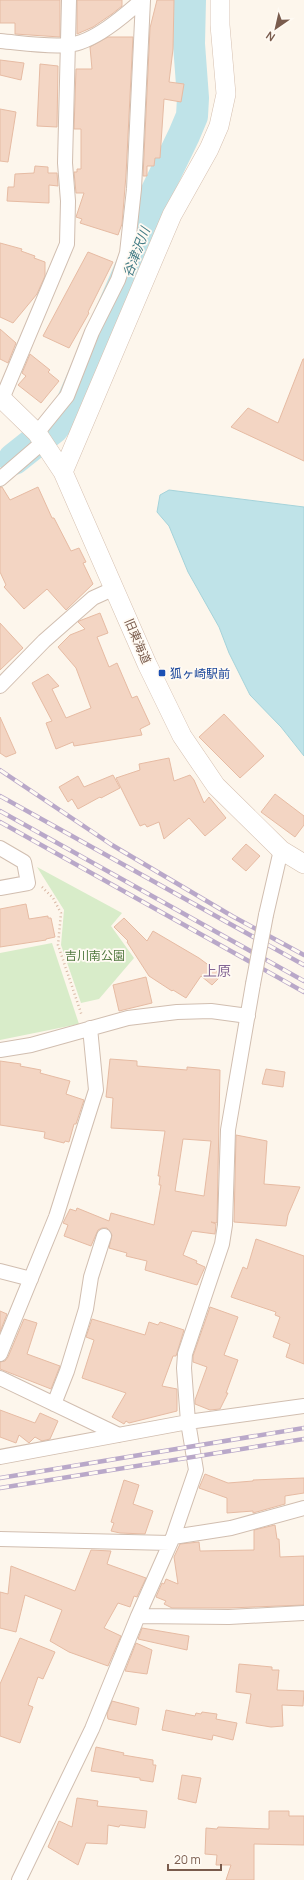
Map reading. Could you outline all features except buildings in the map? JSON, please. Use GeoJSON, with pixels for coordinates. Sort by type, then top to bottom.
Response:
{"type":"FeatureCollection","features":[{"type":"Feature","properties":{"kind":"street"},"geometry":{"type":"LineString","coordinates":[[1,398],[66,244],[68,200],[65,163],[69,0]]}},
{"type":"Feature","properties":{"kind":"street"},"geometry":{"type":"LineString","coordinates":[[0,41],[69,45],[89,39],[129,12],[143,0]]}},
{"type":"Feature","properties":{"kind":"street"},"geometry":{"type":"LineString","coordinates":[[0,479],[40,437],[67,396],[92,332],[118,280],[127,253],[134,189],[143,0]]}},
{"type":"Feature","properties":{"kind":"street"},"geometry":{"type":"LineString","coordinates":[[63,472],[172,215],[209,149],[219,126],[226,94],[220,25],[220,0]]}},
{"type":"Feature","properties":{"kind":"street","name":"旧東海道"},"geometry":{"type":"LineString","coordinates":[[1,398],[40,437],[63,472],[147,664],[182,736],[216,786],[281,850],[304,864]]}},
{"type":"Feature","properties":{"kind":"street"},"geometry":{"type":"LineString","coordinates":[[0,686],[44,641],[93,598],[115,588]]}},
{"type":"Feature","properties":{"kind":"street"},"geometry":{"type":"LineString","coordinates":[[0,848],[24,862],[28,883],[0,888]]}},
{"type":"Feature","properties":{"kind":"street"},"geometry":{"type":"LineString","coordinates":[[19,1880],[92,1729],[138,1616],[172,1540],[196,1470],[188,1422],[184,1368],[185,1354],[222,1244],[225,1225],[228,1130],[266,915],[281,850]]}},
{"type":"Feature","properties":{"kind":"street"},"geometry":{"type":"LineString","coordinates":[[0,1050],[30,1045],[128,1018],[177,1012],[211,1011],[248,1016]]}},
{"type":"Feature","properties":{"kind":"street"},"geometry":{"type":"LineString","coordinates":[[0,1354],[56,1217],[96,1090],[88,1028]]}},
{"type":"Feature","properties":{"kind":"street"},"geometry":{"type":"LineString","coordinates":[[54,1404],[67,1371],[86,1310],[91,1277],[104,1236]]}},
{"type":"Feature","properties":{"kind":"street"},"geometry":{"type":"LineString","coordinates":[[0,1271],[31,1279]]}},
{"type":"Feature","properties":{"kind":"street"},"geometry":{"type":"LineString","coordinates":[[0,1378],[119,1435]]}},
{"type":"Feature","properties":{"kind":"street"},"geometry":{"type":"LineString","coordinates":[[0,1457],[188,1422],[304,1406]]}},
{"type":"Feature","properties":{"kind":"street"},"geometry":{"type":"LineString","coordinates":[[0,1539],[172,1540],[231,1528],[304,1508]]}},
{"type":"Feature","properties":{"kind":"street"},"geometry":{"type":"LineString","coordinates":[[138,1616],[229,1617],[304,1613]]}},
{"type":"Feature","properties":{"kind":"path"},"geometry":{"type":"LineString","coordinates":[[24,862],[43,888],[53,898],[61,913],[58,945],[88,1028]]}},
{"type":"Feature","properties":{"kind":"green space","name":"吉川南公園"},"geometry":{"type":"Polygon","coordinates":[[[37,867],[122,913],[111,926],[134,958],[99,999],[81,1003],[61,945],[64,910],[37,867]]]}},
{"type":"Feature","properties":{"kind":"green space","name":"吉川南公園"},"geometry":{"type":"Polygon","coordinates":[[[52,943],[79,1024],[0,1040],[0,953],[52,943]]]}},
{"type":"Feature","properties":{"kind":"water"},"geometry":{"type":"Polygon","coordinates":[[[169,490],[304,507],[304,756],[281,727],[250,695],[229,653],[219,627],[188,572],[169,526],[157,512],[160,495],[169,490]]]}},
{"type":"Feature","properties":{"kind":"waterway","name":"谷津沢川"},"geometry":{"type":"LineString","coordinates":[[14,459],[53,428],[71,405],[143,239],[156,193],[192,116],[193,98],[189,44],[190,0]]}},
{"type":"Feature","properties":{"kind":"railway"},"geometry":{"type":"LineString","coordinates":[[0,770],[112,845],[232,916],[304,955]]}},
{"type":"Feature","properties":{"kind":"railway"},"geometry":{"type":"LineString","coordinates":[[0,796],[304,965]]}},
{"type":"Feature","properties":{"kind":"railway"},"geometry":{"type":"LineString","coordinates":[[0,811],[304,981]]}},
{"type":"Feature","properties":{"kind":"railway"},"geometry":{"type":"LineString","coordinates":[[0,822],[304,992]]}},
{"type":"Feature","properties":{"kind":"railway"},"geometry":{"type":"LineString","coordinates":[[0,1478],[304,1428]]}},
{"type":"Feature","properties":{"kind":"railway"},"geometry":{"type":"LineString","coordinates":[[0,1488],[304,1439]]}},
{"type":"Feature","properties":{"kind":"place","name":"狐ヶ崎駅前"},"geometry":{"type":"Point","coordinates":[162,673]}},
{"type":"Feature","properties":{"kind":"district","name":"上原"},"geometry":{"type":"Point","coordinates":[217,970]}}]}
